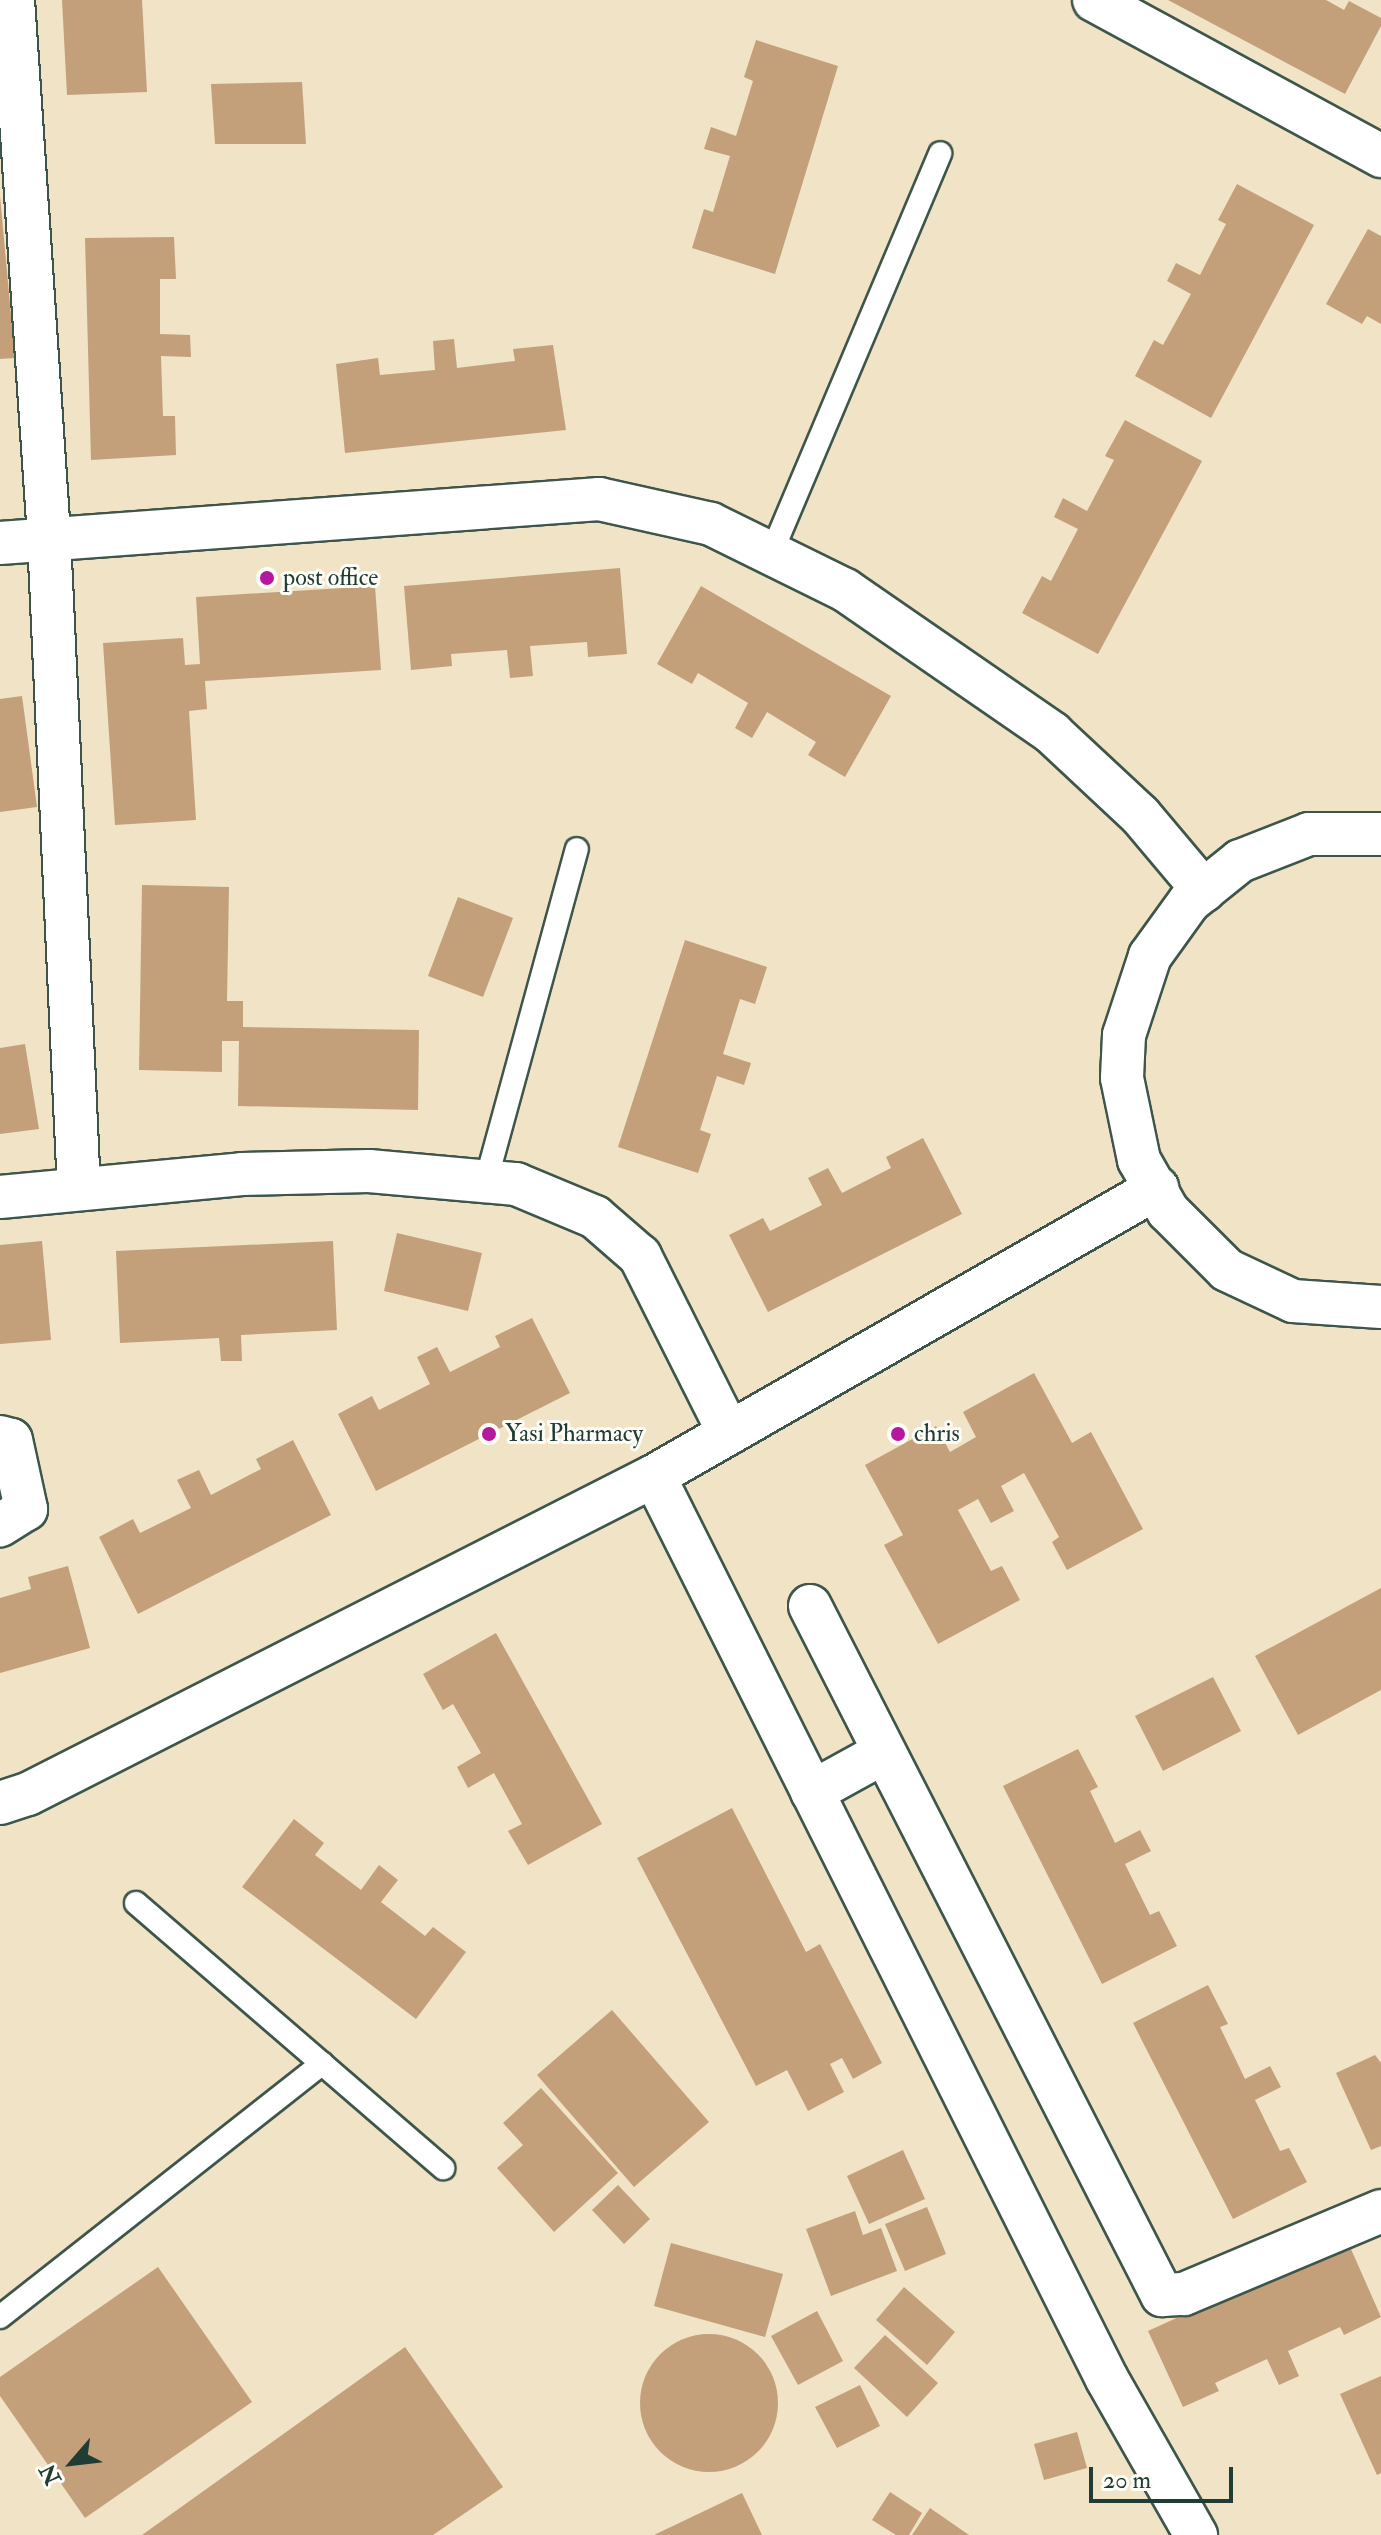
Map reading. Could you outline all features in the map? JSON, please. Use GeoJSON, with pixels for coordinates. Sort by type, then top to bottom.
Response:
{"type":"FeatureCollection","features":[{"type":"Feature","properties":{"kind":"street"},"geometry":{"type":"LineString","coordinates":[[13,0],[49,537],[79,1189]]}},
{"type":"Feature","properties":{"kind":"street"},"geometry":{"type":"LineString","coordinates":[[1094,0],[1375,139]]}},
{"type":"Feature","properties":{"kind":"street"},"geometry":{"type":"LineString","coordinates":[[0,543],[599,499],[711,524],[845,590],[1052,733],[1140,815],[1204,891]]}},
{"type":"Feature","properties":{"kind":"street"},"geometry":{"type":"LineString","coordinates":[[1381,834],[1309,834],[1240,861],[1204,891],[1150,956],[1124,1035],[1122,1078],[1139,1160],[1168,1211],[1227,1270],[1293,1301],[1381,1307]]}},
{"type":"Feature","properties":{"kind":"street"},"geometry":{"type":"LineString","coordinates":[[0,1197],[242,1174],[369,1171],[516,1184],[595,1217],[640,1256],[729,1433]]}},
{"type":"Feature","properties":{"kind":"street"},"geometry":{"type":"LineString","coordinates":[[0,1803],[28,1794],[654,1476],[1157,1188]]}},
{"type":"Feature","properties":{"kind":"street"},"geometry":{"type":"LineString","coordinates":[[0,1437],[11,1440],[26,1509],[0,1525]]}},
{"type":"Feature","properties":{"kind":"street"},"geometry":{"type":"LineString","coordinates":[[654,1476],[1107,2379],[1196,2535]]}},
{"type":"Feature","properties":{"kind":"street"},"geometry":{"type":"LineString","coordinates":[[810,1606],[1162,2295],[1184,2294],[1381,2211]]}},
{"type":"Feature","properties":{"kind":"street"},"geometry":{"type":"LineString","coordinates":[[812,1792],[883,1753]]}},
{"type":"Feature","properties":{"kind":"lane"},"geometry":{"type":"LineString","coordinates":[[771,554],[940,153]]}},
{"type":"Feature","properties":{"kind":"lane"},"geometry":{"type":"LineString","coordinates":[[486,1181],[577,849]]}},
{"type":"Feature","properties":{"kind":"lane"},"geometry":{"type":"LineString","coordinates":[[136,1903],[443,2168]]}},
{"type":"Feature","properties":{"kind":"lane"},"geometry":{"type":"LineString","coordinates":[[0,2317],[322,2064]]}},
{"type":"Feature","properties":{"kind":"building"},"geometry":{"type":"Polygon","coordinates":[[[62,0],[142,0],[147,92],[67,95],[62,0]]]}},
{"type":"Feature","properties":{"kind":"building"},"geometry":{"type":"Polygon","coordinates":[[[1168,0],[1326,0],[1344,10],[1349,1],[1381,18],[1381,26],[1345,94],[1168,0]]]}},
{"type":"Feature","properties":{"kind":"building"},"geometry":{"type":"Polygon","coordinates":[[[756,40],[838,66],[775,274],[692,248],[704,209],[713,212],[730,156],[704,149],[711,127],[736,136],[753,81],[744,77],[756,40]]]}},
{"type":"Feature","properties":{"kind":"building"},"geometry":{"type":"Polygon","coordinates":[[[302,82],[306,144],[215,144],[211,84],[302,82]]]}},
{"type":"Feature","properties":{"kind":"building"},"geometry":{"type":"Polygon","coordinates":[[[1237,184],[1314,225],[1211,418],[1135,376],[1154,340],[1163,345],[1191,294],[1167,281],[1176,263],[1200,275],[1226,224],[1218,220],[1237,184]]]}},
{"type":"Feature","properties":{"kind":"building"},"geometry":{"type":"Polygon","coordinates":[[[0,196],[15,358],[0,359],[0,196]]]}},
{"type":"Feature","properties":{"kind":"building"},"geometry":{"type":"Polygon","coordinates":[[[1368,229],[1381,236],[1381,324],[1367,316],[1362,324],[1326,304],[1368,229]]]}},
{"type":"Feature","properties":{"kind":"building"},"geometry":{"type":"Polygon","coordinates":[[[174,237],[176,279],[160,279],[160,334],[190,335],[191,357],[161,356],[163,416],[175,416],[176,455],[91,460],[85,238],[174,237]]]}},
{"type":"Feature","properties":{"kind":"building"},"geometry":{"type":"Polygon","coordinates":[[[454,339],[457,368],[515,361],[513,349],[553,345],[566,430],[345,453],[336,364],[378,358],[380,375],[435,370],[433,341],[454,339]]]}},
{"type":"Feature","properties":{"kind":"building"},"geometry":{"type":"Polygon","coordinates":[[[1125,420],[1202,461],[1098,654],[1022,613],[1042,576],[1051,581],[1078,529],[1054,517],[1063,498],[1087,511],[1114,460],[1105,456],[1125,420]]]}},
{"type":"Feature","properties":{"kind":"building"},"geometry":{"type":"Polygon","coordinates":[[[620,568],[627,654],[588,657],[587,642],[530,646],[533,676],[510,678],[507,650],[451,654],[452,666],[411,670],[404,586],[620,568]]]}},
{"type":"Feature","properties":{"kind":"building"},"geometry":{"type":"Polygon","coordinates":[[[375,586],[381,670],[205,681],[207,709],[189,711],[196,820],[115,825],[103,643],[183,638],[185,665],[200,664],[196,597],[375,586]]]}},
{"type":"Feature","properties":{"kind":"building"},"geometry":{"type":"Polygon","coordinates":[[[701,586],[891,696],[845,777],[808,755],[816,742],[767,712],[752,738],[735,728],[748,703],[698,673],[692,684],[657,664],[701,586]]]}},
{"type":"Feature","properties":{"kind":"building"},"geometry":{"type":"Polygon","coordinates":[[[22,696],[37,807],[0,812],[0,699],[22,696]]]}},
{"type":"Feature","properties":{"kind":"building"},"geometry":{"type":"Polygon","coordinates":[[[142,885],[229,887],[227,1001],[243,1001],[243,1027],[419,1030],[418,1110],[238,1106],[239,1041],[222,1041],[222,1072],[139,1070],[142,885]]]}},
{"type":"Feature","properties":{"kind":"building"},"geometry":{"type":"Polygon","coordinates":[[[458,897],[513,918],[483,997],[428,976],[458,897]]]}},
{"type":"Feature","properties":{"kind":"building"},"geometry":{"type":"Polygon","coordinates":[[[685,940],[767,967],[755,1004],[740,999],[723,1054],[751,1063],[744,1085],[717,1076],[700,1130],[711,1134],[698,1173],[618,1147],[685,940]]]}},
{"type":"Feature","properties":{"kind":"building"},"geometry":{"type":"Polygon","coordinates":[[[25,1044],[39,1129],[0,1134],[0,1048],[25,1044]]]}},
{"type":"Feature","properties":{"kind":"building"},"geometry":{"type":"Polygon","coordinates":[[[923,1138],[962,1214],[768,1312],[729,1235],[763,1218],[770,1231],[822,1205],[808,1178],[828,1168],[842,1193],[891,1168],[886,1157],[923,1138]]]}},
{"type":"Feature","properties":{"kind":"building"},"geometry":{"type":"Polygon","coordinates":[[[397,1233],[482,1253],[468,1311],[384,1291],[397,1233]]]}},
{"type":"Feature","properties":{"kind":"building"},"geometry":{"type":"Polygon","coordinates":[[[42,1241],[51,1340],[0,1344],[0,1245],[42,1241]]]}},
{"type":"Feature","properties":{"kind":"building"},"geometry":{"type":"Polygon","coordinates":[[[333,1241],[337,1330],[241,1335],[242,1361],[221,1361],[219,1338],[120,1343],[116,1251],[333,1241]]]}},
{"type":"Feature","properties":{"kind":"building"},"geometry":{"type":"Polygon","coordinates":[[[532,1318],[570,1393],[376,1491],[338,1414],[372,1396],[379,1410],[430,1384],[417,1357],[437,1347],[450,1372],[500,1347],[495,1336],[532,1318]]]}},
{"type":"Feature","properties":{"kind":"building"},"geometry":{"type":"Polygon","coordinates":[[[1034,1373],[1072,1443],[1091,1432],[1143,1529],[1067,1570],[1052,1542],[1059,1537],[1024,1473],[1001,1486],[1014,1511],[991,1523],[978,1499],[958,1510],[991,1571],[1002,1566],[1020,1600],[938,1644],[884,1545],[903,1535],[865,1465],[936,1426],[950,1452],[976,1437],[963,1412],[1034,1373]]]}},
{"type":"Feature","properties":{"kind":"building"},"geometry":{"type":"Polygon","coordinates":[[[293,1440],[331,1515],[138,1614],[99,1537],[133,1519],[140,1533],[191,1508],[177,1480],[199,1470],[211,1495],[261,1469],[256,1459],[293,1440]]]}},
{"type":"Feature","properties":{"kind":"building"},"geometry":{"type":"Polygon","coordinates":[[[68,1566],[90,1648],[0,1673],[0,1598],[31,1589],[28,1577],[68,1566]]]}},
{"type":"Feature","properties":{"kind":"building"},"geometry":{"type":"Polygon","coordinates":[[[1381,1588],[1381,1690],[1298,1735],[1255,1656],[1381,1588]]]}},
{"type":"Feature","properties":{"kind":"building"},"geometry":{"type":"Polygon","coordinates":[[[496,1633],[602,1824],[528,1865],[508,1831],[522,1824],[494,1773],[468,1788],[457,1767],[481,1753],[453,1704],[443,1710],[423,1674],[496,1633]]]}},
{"type":"Feature","properties":{"kind":"building"},"geometry":{"type":"Polygon","coordinates":[[[1213,1677],[1241,1731],[1163,1771],[1135,1716],[1213,1677]]]}},
{"type":"Feature","properties":{"kind":"building"},"geometry":{"type":"Polygon","coordinates":[[[1078,1749],[1098,1787],[1090,1791],[1115,1843],[1140,1830],[1151,1851],[1125,1864],[1150,1915],[1159,1911],[1177,1946],[1102,1984],[1003,1786],[1078,1749]]]}},
{"type":"Feature","properties":{"kind":"building"},"geometry":{"type":"Polygon","coordinates":[[[732,1808],[806,1952],[820,1944],[882,2063],[853,2079],[842,2058],[830,2064],[844,2092],[808,2111],[787,2070],[756,2086],[637,1858],[732,1808]]]}},
{"type":"Feature","properties":{"kind":"building"},"geometry":{"type":"Polygon","coordinates":[[[294,1819],[324,1843],[315,1855],[361,1890],[379,1865],[398,1880],[381,1902],[425,1936],[433,1927],[466,1952],[416,2019],[242,1887],[294,1819]]]}},
{"type":"Feature","properties":{"kind":"building"},"geometry":{"type":"Polygon","coordinates":[[[1208,1985],[1228,2024],[1220,2027],[1245,2079],[1270,2066],[1281,2087],[1255,2100],[1280,2151],[1289,2148],[1307,2182],[1233,2219],[1133,2023],[1208,1985]]]}},
{"type":"Feature","properties":{"kind":"building"},"geometry":{"type":"Polygon","coordinates":[[[612,2010],[709,2122],[634,2187],[537,2075],[612,2010]]]}},
{"type":"Feature","properties":{"kind":"building"},"geometry":{"type":"Polygon","coordinates":[[[1375,2055],[1381,2063],[1381,2146],[1371,2150],[1336,2073],[1375,2055]]]}},
{"type":"Feature","properties":{"kind":"building"},"geometry":{"type":"Polygon","coordinates":[[[541,2088],[618,2173],[554,2232],[497,2168],[523,2145],[503,2123],[541,2088]]]}},
{"type":"Feature","properties":{"kind":"building"},"geometry":{"type":"Polygon","coordinates":[[[903,2150],[925,2199],[869,2224],[847,2176],[903,2150]]]}},
{"type":"Feature","properties":{"kind":"building"},"geometry":{"type":"Polygon","coordinates":[[[618,2185],[650,2219],[624,2244],[592,2210],[618,2185]]]}},
{"type":"Feature","properties":{"kind":"building"},"geometry":{"type":"Polygon","coordinates":[[[927,2207],[946,2254],[905,2271],[885,2224],[927,2207]]]}},
{"type":"Feature","properties":{"kind":"building"},"geometry":{"type":"Polygon","coordinates":[[[855,2211],[863,2235],[881,2228],[897,2271],[831,2296],[806,2229],[855,2211]]]}},
{"type":"Feature","properties":{"kind":"building"},"geometry":{"type":"Polygon","coordinates":[[[1347,2240],[1381,2317],[1344,2335],[1340,2327],[1288,2351],[1299,2376],[1279,2385],[1267,2359],[1215,2383],[1219,2391],[1183,2407],[1148,2331],[1347,2240]]]}},
{"type":"Feature","properties":{"kind":"building"},"geometry":{"type":"Polygon","coordinates":[[[671,2243],[783,2274],[765,2337],[654,2306],[671,2243]]]}},
{"type":"Feature","properties":{"kind":"building"},"geometry":{"type":"Polygon","coordinates":[[[158,2267],[252,2402],[85,2518],[0,2396],[0,2377],[158,2267]]]}},
{"type":"Feature","properties":{"kind":"building"},"geometry":{"type":"Polygon","coordinates":[[[904,2287],[955,2332],[927,2365],[876,2320],[904,2287]]]}},
{"type":"Feature","properties":{"kind":"building"},"geometry":{"type":"Polygon","coordinates":[[[817,2311],[843,2361],[798,2385],[771,2336],[817,2311]]]}},
{"type":"Feature","properties":{"kind":"building"},"geometry":{"type":"Polygon","coordinates":[[[709,2334],[735,2339],[758,2354],[773,2377],[778,2403],[773,2429],[758,2452],[735,2467],[709,2472],[683,2467],[660,2452],[645,2429],[640,2403],[645,2377],[660,2354],[683,2339],[709,2334]]]}},
{"type":"Feature","properties":{"kind":"building"},"geometry":{"type":"Polygon","coordinates":[[[885,2335],[938,2383],[907,2417],[854,2368],[885,2335]]]}},
{"type":"Feature","properties":{"kind":"building"},"geometry":{"type":"Polygon","coordinates":[[[405,2347],[503,2487],[433,2535],[142,2535],[405,2347]]]}},
{"type":"Feature","properties":{"kind":"building"},"geometry":{"type":"Polygon","coordinates":[[[1381,2376],[1381,2473],[1377,2475],[1340,2394],[1381,2376]]]}},
{"type":"Feature","properties":{"kind":"building"},"geometry":{"type":"Polygon","coordinates":[[[860,2385],[880,2426],[837,2448],[815,2407],[860,2385]]]}},
{"type":"Feature","properties":{"kind":"building"},"geometry":{"type":"Polygon","coordinates":[[[1077,2432],[1087,2468],[1044,2480],[1034,2444],[1077,2432]]]}},
{"type":"Feature","properties":{"kind":"building"},"geometry":{"type":"Polygon","coordinates":[[[890,2492],[922,2513],[909,2535],[896,2535],[872,2520],[890,2492]]]}},
{"type":"Feature","properties":{"kind":"building"},"geometry":{"type":"Polygon","coordinates":[[[742,2493],[762,2535],[654,2535],[742,2493]]]}},
{"type":"Feature","properties":{"kind":"building"},"geometry":{"type":"Polygon","coordinates":[[[930,2508],[969,2535],[912,2535],[930,2508]]]}},
{"type":"Feature","properties":{"kind":"place","name":"post office"},"geometry":{"type":"Point","coordinates":[267,578]}},
{"type":"Feature","properties":{"kind":"place","name":"Yasi Pharmacy"},"geometry":{"type":"Point","coordinates":[489,1434]}},
{"type":"Feature","properties":{"kind":"place","name":"chris"},"geometry":{"type":"Point","coordinates":[898,1434]}}]}
